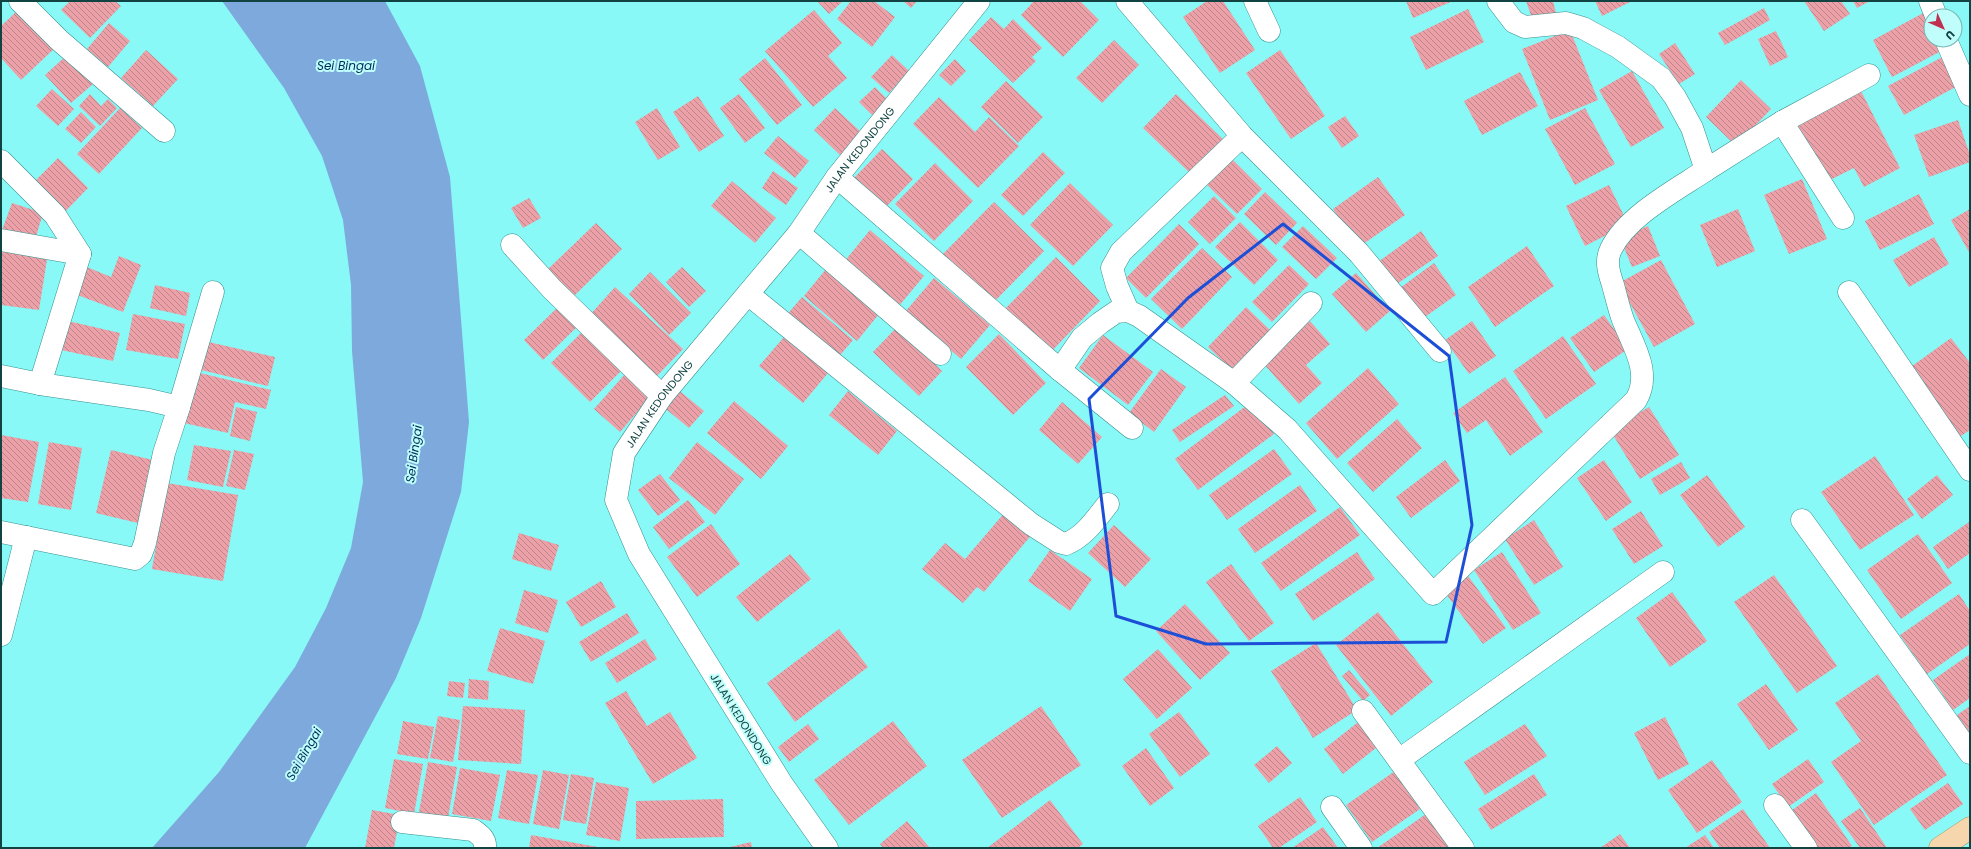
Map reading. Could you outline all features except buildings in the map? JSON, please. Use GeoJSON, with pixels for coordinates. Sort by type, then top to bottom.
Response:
{"type":"FeatureCollection","features":[{"type":"Feature","properties":{"kind":"main road"},"geometry":{"type":"LineString","coordinates":[[1940,848],[1970,828]]}},
{"type":"Feature","properties":{"kind":"street"},"geometry":{"type":"LineString","coordinates":[[20,1],[59,40],[164,131]]}},
{"type":"Feature","properties":{"kind":"street","name":"JALAN KEDONDONG"},"geometry":{"type":"LineString","coordinates":[[827,848],[782,784],[639,554],[616,500],[624,453],[662,396],[799,233],[837,177],[979,1]]}},
{"type":"Feature","properties":{"kind":"street"},"geometry":{"type":"LineString","coordinates":[[1127,1],[1242,136],[1359,253],[1440,351]]}},
{"type":"Feature","properties":{"kind":"street"},"geometry":{"type":"LineString","coordinates":[[1255,1],[1269,31]]}},
{"type":"Feature","properties":{"kind":"street"},"geometry":{"type":"LineString","coordinates":[[1498,1],[1514,22],[1525,27],[1566,23],[1583,28],[1618,47],[1661,78],[1675,97],[1692,128],[1706,170]]}},
{"type":"Feature","properties":{"kind":"street"},"geometry":{"type":"LineString","coordinates":[[1949,48],[1970,95]]}},
{"type":"Feature","properties":{"kind":"street"},"geometry":{"type":"LineString","coordinates":[[1060,370],[1082,338],[1116,312],[1128,311],[1139,316],[1234,383],[1287,429],[1433,594],[1636,400],[1642,391],[1641,359],[1623,320],[1607,268],[1610,250],[1618,238],[1644,211],[1706,170],[1782,122],[1869,75]]}},
{"type":"Feature","properties":{"kind":"street"},"geometry":{"type":"LineString","coordinates":[[1782,122],[1843,218]]}},
{"type":"Feature","properties":{"kind":"street"},"geometry":{"type":"LineString","coordinates":[[1128,311],[1117,286],[1112,268],[1121,252],[1242,136]]}},
{"type":"Feature","properties":{"kind":"street"},"geometry":{"type":"LineString","coordinates":[[1,161],[55,215],[80,254],[40,384]]}},
{"type":"Feature","properties":{"kind":"street"},"geometry":{"type":"LineString","coordinates":[[837,177],[1060,370],[1132,428]]}},
{"type":"Feature","properties":{"kind":"street"},"geometry":{"type":"LineString","coordinates":[[799,233],[940,354]]}},
{"type":"Feature","properties":{"kind":"street"},"geometry":{"type":"LineString","coordinates":[[1,240],[80,254]]}},
{"type":"Feature","properties":{"kind":"street"},"geometry":{"type":"LineString","coordinates":[[512,245],[552,288],[662,396]]}},
{"type":"Feature","properties":{"kind":"street"},"geometry":{"type":"LineString","coordinates":[[1,532],[128,558],[135,559],[138,557],[145,543],[164,453],[179,408],[213,292]]}},
{"type":"Feature","properties":{"kind":"street"},"geometry":{"type":"LineString","coordinates":[[1849,292],[1970,470]]}},
{"type":"Feature","properties":{"kind":"street"},"geometry":{"type":"LineString","coordinates":[[748,294],[1031,524],[1059,542],[1066,544],[1077,540],[1088,530],[1108,504]]}},
{"type":"Feature","properties":{"kind":"street"},"geometry":{"type":"LineString","coordinates":[[1234,383],[1311,303]]}},
{"type":"Feature","properties":{"kind":"street"},"geometry":{"type":"LineString","coordinates":[[1,376],[40,384],[149,400],[179,408]]}},
{"type":"Feature","properties":{"kind":"street"},"geometry":{"type":"LineString","coordinates":[[1802,520],[1970,753]]}},
{"type":"Feature","properties":{"kind":"street"},"geometry":{"type":"LineString","coordinates":[[1,635],[26,538]]}},
{"type":"Feature","properties":{"kind":"street"},"geometry":{"type":"LineString","coordinates":[[1399,760],[1663,572]]}},
{"type":"Feature","properties":{"kind":"street"},"geometry":{"type":"LineString","coordinates":[[1363,711],[1463,848]]}},
{"type":"Feature","properties":{"kind":"street"},"geometry":{"type":"LineString","coordinates":[[1776,805],[1806,848]]}},
{"type":"Feature","properties":{"kind":"street"},"geometry":{"type":"LineString","coordinates":[[1332,807],[1361,848]]}},
{"type":"Feature","properties":{"kind":"street"},"geometry":{"type":"LineString","coordinates":[[402,822],[473,830],[481,835],[485,843],[485,848]]}},
{"type":"Feature","properties":{"kind":"highlighted area"},"geometry":{"type":"Polygon","coordinates":[[[1283,224],[1449,356],[1472,525],[1446,642],[1206,644],[1116,616],[1089,399],[1188,298],[1283,224]]]}},
{"type":"Feature","properties":{"kind":"water","name":"Sei Bingai"},"geometry":{"type":"Polygon","coordinates":[[[222,1],[385,1],[420,66],[450,177],[469,422],[461,492],[421,618],[396,678],[305,848],[152,848],[219,772],[295,667],[326,608],[351,548],[363,482],[352,351],[351,285],[343,220],[322,156],[284,88],[222,1]]]}}]}
